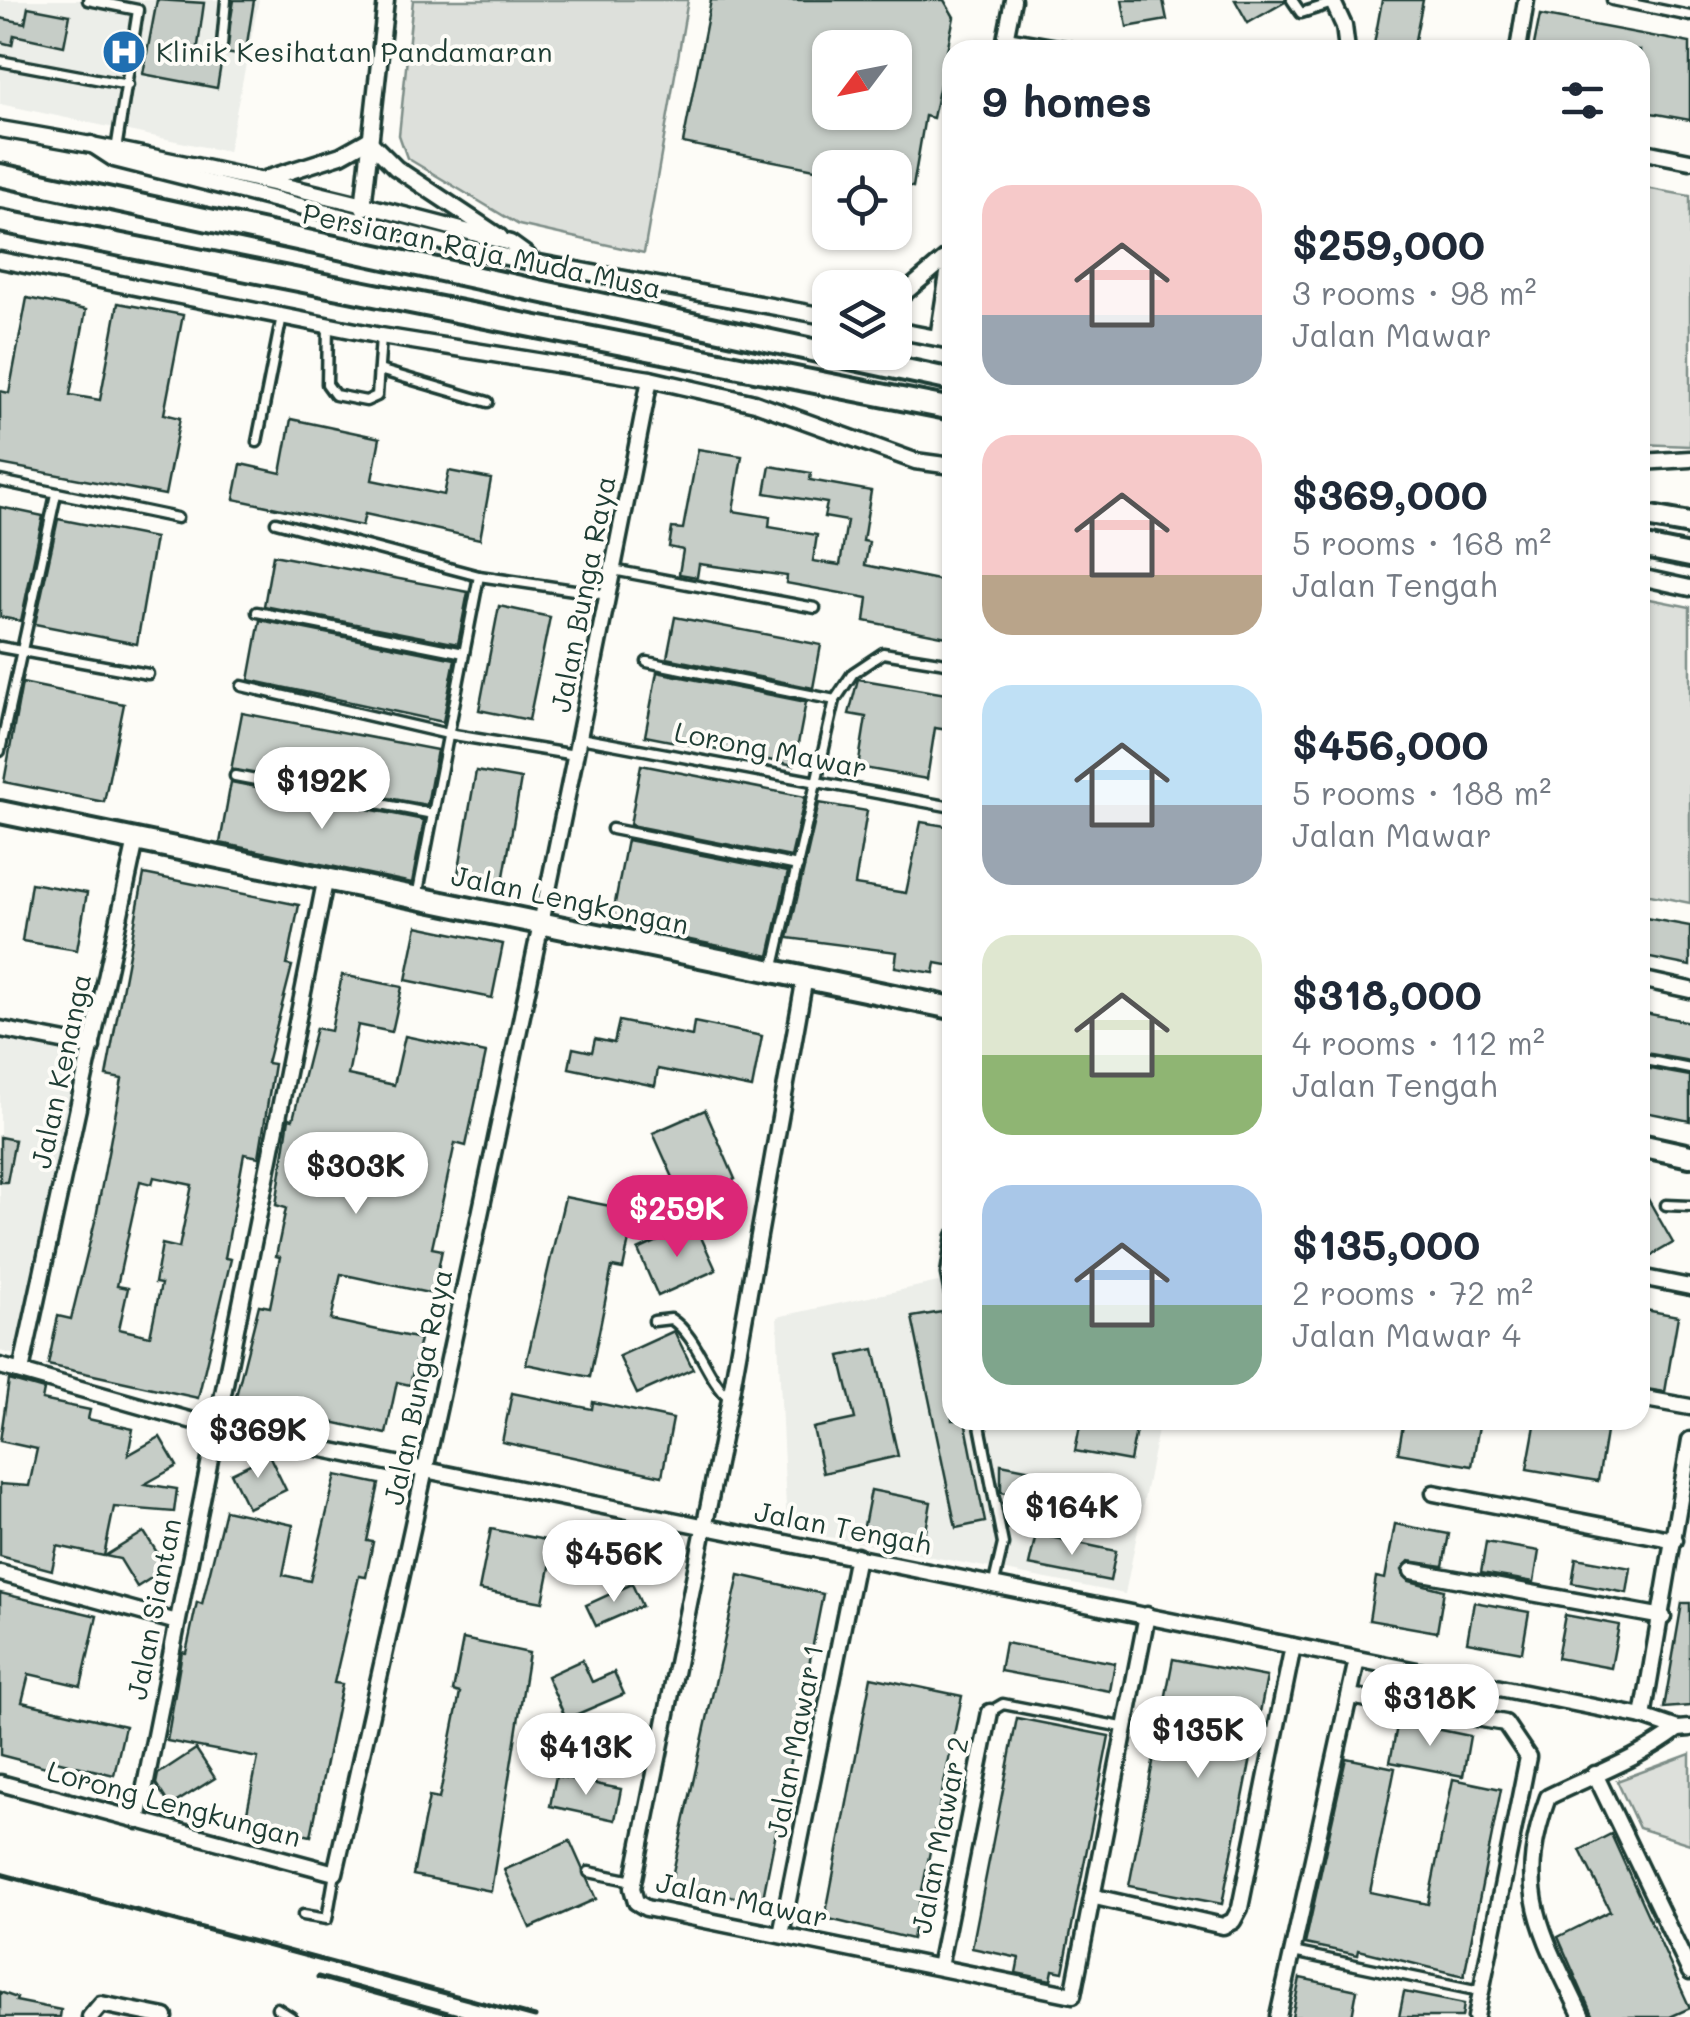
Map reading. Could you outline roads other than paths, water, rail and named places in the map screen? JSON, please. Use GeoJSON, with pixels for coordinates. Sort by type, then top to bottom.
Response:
{"type":"FeatureCollection","features":[{"type":"Feature","properties":{"kind":"main road","name":"Persiaran Raja Muda Musa"},"geometry":{"type":"LineString","coordinates":[[0,175],[942,378]]}},
{"type":"Feature","properties":{"kind":"main road"},"geometry":{"type":"LineString","coordinates":[[0,221],[942,407]]}},
{"type":"Feature","properties":{"kind":"main road"},"geometry":{"type":"LineString","coordinates":[[1650,517],[1690,524]]}},
{"type":"Feature","properties":{"kind":"main road"},"geometry":{"type":"LineString","coordinates":[[1650,548],[1690,556]]}},
{"type":"Feature","properties":{"kind":"main road","name":"Jalan Lengkongan"},"geometry":{"type":"LineString","coordinates":[[0,812],[942,1006]]}},
{"type":"Feature","properties":{"kind":"main road"},"geometry":{"type":"LineString","coordinates":[[1650,1148],[1690,1156]]}},
{"type":"Feature","properties":{"kind":"street"},"geometry":{"type":"LineString","coordinates":[[360,219],[386,0]]}},
{"type":"Feature","properties":{"kind":"street"},"geometry":{"type":"LineString","coordinates":[[1006,40],[1013,0]]}},
{"type":"Feature","properties":{"kind":"street"},"geometry":{"type":"LineString","coordinates":[[1520,40],[1526,0]]}},
{"type":"Feature","properties":{"kind":"street"},"geometry":{"type":"LineString","coordinates":[[1332,1],[1344,26],[1346,40]]}},
{"type":"Feature","properties":{"kind":"street"},"geometry":{"type":"LineString","coordinates":[[0,128],[92,144],[490,254],[812,314]]}},
{"type":"Feature","properties":{"kind":"street"},"geometry":{"type":"LineString","coordinates":[[264,180],[341,155],[368,140]]}},
{"type":"Feature","properties":{"kind":"street"},"geometry":{"type":"LineString","coordinates":[[368,140],[396,168],[533,260]]}},
{"type":"Feature","properties":{"kind":"street"},"geometry":{"type":"LineString","coordinates":[[116,152],[364,203],[510,243]]}},
{"type":"Feature","properties":{"kind":"street"},"geometry":{"type":"LineString","coordinates":[[1650,154],[1690,161]]}},
{"type":"Feature","properties":{"kind":"street"},"geometry":{"type":"LineString","coordinates":[[0,260],[382,336],[650,380],[755,403],[915,461],[942,465]]}},
{"type":"Feature","properties":{"kind":"street"},"geometry":{"type":"LineString","coordinates":[[912,286],[942,261]]}},
{"type":"Feature","properties":{"kind":"street"},"geometry":{"type":"LineString","coordinates":[[912,333],[942,338]]}},
{"type":"Feature","properties":{"kind":"street","name":"Jalan Bunga Raya"},"geometry":{"type":"LineString","coordinates":[[335,1873],[428,1468],[650,380]]}},
{"type":"Feature","properties":{"kind":"street"},"geometry":{"type":"LineString","coordinates":[[1650,461],[1690,459]]}},
{"type":"Feature","properties":{"kind":"street"},"geometry":{"type":"LineString","coordinates":[[1650,580],[1690,588]]}},
{"type":"Feature","properties":{"kind":"street","name":"Jalan Kenanga"},"geometry":{"type":"LineString","coordinates":[[21,1371],[136,840]]}},
{"type":"Feature","properties":{"kind":"street","name":"Jalan Siantan"},"geometry":{"type":"LineString","coordinates":[[138,1821],[326,877]]}},
{"type":"Feature","properties":{"kind":"street","name":"Jalan Mawar"},"geometry":{"type":"LineString","coordinates":[[805,977],[730,1400],[633,1881],[636,1902],[646,1908],[1073,1995],[1095,1897]]}},
{"type":"Feature","properties":{"kind":"street"},"geometry":{"type":"LineString","coordinates":[[1650,982],[1690,990]]}},
{"type":"Feature","properties":{"kind":"street"},"geometry":{"type":"LineString","coordinates":[[0,1029],[92,1047]]}},
{"type":"Feature","properties":{"kind":"street"},"geometry":{"type":"LineString","coordinates":[[1650,1279],[1690,1286]]}},
{"type":"Feature","properties":{"kind":"street","name":"Jalan Tengah"},"geometry":{"type":"LineString","coordinates":[[0,1366],[214,1427],[1684,1728]]}},
{"type":"Feature","properties":{"kind":"street"},"geometry":{"type":"LineString","coordinates":[[1650,1400],[1690,1408]]}},
{"type":"Feature","properties":{"kind":"street"},"geometry":{"type":"LineString","coordinates":[[1643,1717],[1664,1617],[1690,1440]]}},
{"type":"Feature","properties":{"kind":"street"},"geometry":{"type":"LineString","coordinates":[[1434,1493],[1675,1540]]}},
{"type":"Feature","properties":{"kind":"street","name":"Jalan Mawar 1"},"geometry":{"type":"LineString","coordinates":[[781,1935],[857,1556]]}},
{"type":"Feature","properties":{"kind":"street"},"geometry":{"type":"LineString","coordinates":[[1412,1571],[1664,1617]]}},
{"type":"Feature","properties":{"kind":"street"},"geometry":{"type":"LineString","coordinates":[[0,1572],[177,1622]]}},
{"type":"Feature","properties":{"kind":"street"},"geometry":{"type":"LineString","coordinates":[[1146,1615],[1095,1897],[1223,1926],[1233,1921],[1240,1908],[1293,1646]]}},
{"type":"Feature","properties":{"kind":"street"},"geometry":{"type":"LineString","coordinates":[[1278,2017],[1358,1660]]}},
{"type":"Feature","properties":{"kind":"street"},"geometry":{"type":"LineString","coordinates":[[1350,1696],[1505,1723],[1528,1757],[1476,2017]]}},
{"type":"Feature","properties":{"kind":"street","name":"Jalan Mawar 2"},"geometry":{"type":"LineString","coordinates":[[939,1967],[990,1712]]}},
{"type":"Feature","properties":{"kind":"street","name":"Jalan Tengah"},"geometry":{"type":"LineString","coordinates":[[1582,2017],[1538,1922],[1528,1877],[1536,1830],[1548,1797],[1642,1757],[1684,1728]]}},
{"type":"Feature","properties":{"kind":"street"},"geometry":{"type":"LineString","coordinates":[[1595,1774],[1690,1972]]}},
{"type":"Feature","properties":{"kind":"street","name":"Lorong Lengkungan"},"geometry":{"type":"LineString","coordinates":[[0,1783],[335,1873]]}},
{"type":"Feature","properties":{"kind":"street"},"geometry":{"type":"LineString","coordinates":[[90,2017],[101,2004],[113,2004],[165,2017]]}},
{"type":"Feature","properties":{"kind":"lane"},"geometry":{"type":"LineString","coordinates":[[88,0],[139,5],[116,152]]}},
{"type":"Feature","properties":{"kind":"lane"},"geometry":{"type":"LineString","coordinates":[[222,45],[226,0]]}},
{"type":"Feature","properties":{"kind":"lane"},"geometry":{"type":"LineString","coordinates":[[1292,0],[1302,13],[1332,1]]}},
{"type":"Feature","properties":{"kind":"lane"},"geometry":{"type":"LineString","coordinates":[[1612,0],[1690,16]]}},
{"type":"Feature","properties":{"kind":"lane"},"geometry":{"type":"LineString","coordinates":[[0,61],[128,85]]}},
{"type":"Feature","properties":{"kind":"lane"},"geometry":{"type":"LineString","coordinates":[[257,442],[282,316]]}},
{"type":"Feature","properties":{"kind":"lane"},"geometry":{"type":"LineString","coordinates":[[328,325],[327,384],[331,393],[372,400],[379,391],[382,336]]}},
{"type":"Feature","properties":{"kind":"lane"},"geometry":{"type":"LineString","coordinates":[[379,370],[488,402]]}},
{"type":"Feature","properties":{"kind":"lane"},"geometry":{"type":"LineString","coordinates":[[0,482],[178,518]]}},
{"type":"Feature","properties":{"kind":"lane"},"geometry":{"type":"LineString","coordinates":[[0,752],[56,494]]}},
{"type":"Feature","properties":{"kind":"lane"},"geometry":{"type":"LineString","coordinates":[[276,522],[479,576],[608,595]]}},
{"type":"Feature","properties":{"kind":"lane"},"geometry":{"type":"LineString","coordinates":[[613,570],[815,608]]}},
{"type":"Feature","properties":{"kind":"lane"},"geometry":{"type":"LineString","coordinates":[[417,897],[479,576]]}},
{"type":"Feature","properties":{"kind":"lane"},"geometry":{"type":"LineString","coordinates":[[257,612],[464,653]]}},
{"type":"Feature","properties":{"kind":"lane"},"geometry":{"type":"LineString","coordinates":[[0,647],[148,674]]}},
{"type":"Feature","properties":{"kind":"lane"},"geometry":{"type":"LineString","coordinates":[[773,971],[835,700],[864,662],[882,653],[942,662]]}},
{"type":"Feature","properties":{"kind":"lane"},"geometry":{"type":"LineString","coordinates":[[647,662],[835,700]]}},
{"type":"Feature","properties":{"kind":"lane"},"geometry":{"type":"LineString","coordinates":[[242,686],[448,734],[576,756]]}},
{"type":"Feature","properties":{"kind":"lane","name":"Lorong Mawar"},"geometry":{"type":"LineString","coordinates":[[580,738],[942,805]]}},
{"type":"Feature","properties":{"kind":"lane"},"geometry":{"type":"LineString","coordinates":[[235,776],[433,814]]}},
{"type":"Feature","properties":{"kind":"lane"},"geometry":{"type":"LineString","coordinates":[[612,829],[798,866]]}},
{"type":"Feature","properties":{"kind":"lane"},"geometry":{"type":"LineString","coordinates":[[1650,1060],[1690,1069]]}},
{"type":"Feature","properties":{"kind":"lane"},"geometry":{"type":"LineString","coordinates":[[1666,1205],[1690,1206]]}},
{"type":"Feature","properties":{"kind":"lane"},"geometry":{"type":"LineString","coordinates":[[654,1321],[671,1318],[684,1327],[706,1371],[730,1400]]}},
{"type":"Feature","properties":{"kind":"lane"},"geometry":{"type":"LineString","coordinates":[[981,1430],[1004,1544],[994,1584]]}},
{"type":"Feature","properties":{"kind":"lane"},"geometry":{"type":"LineString","coordinates":[[990,1712],[1003,1704],[1127,1728]]}},
{"type":"Feature","properties":{"kind":"lane"},"geometry":{"type":"LineString","coordinates":[[589,1872],[633,1881]]}},
{"type":"Feature","properties":{"kind":"lane"},"geometry":{"type":"LineString","coordinates":[[302,1915],[327,1919],[335,1873]]}},
{"type":"Feature","properties":{"kind":"lane"},"geometry":{"type":"LineString","coordinates":[[1293,1952],[1481,1992]]}},
{"type":"Feature","properties":{"kind":"lane"},"geometry":{"type":"LineString","coordinates":[[277,2008],[291,2017]]}},
{"type":"Feature","properties":{"kind":"railway"},"geometry":{"type":"LineString","coordinates":[[0,1874],[535,2017]]}},
{"type":"Feature","properties":{"kind":"railway"},"geometry":{"type":"LineString","coordinates":[[318,1977],[462,2017]]}},
{"type":"Feature","properties":{"kind":"place","name":"Klinik Kesihatan Pandamaran"},"geometry":{"type":"Point","coordinates":[124,52]}}]}
